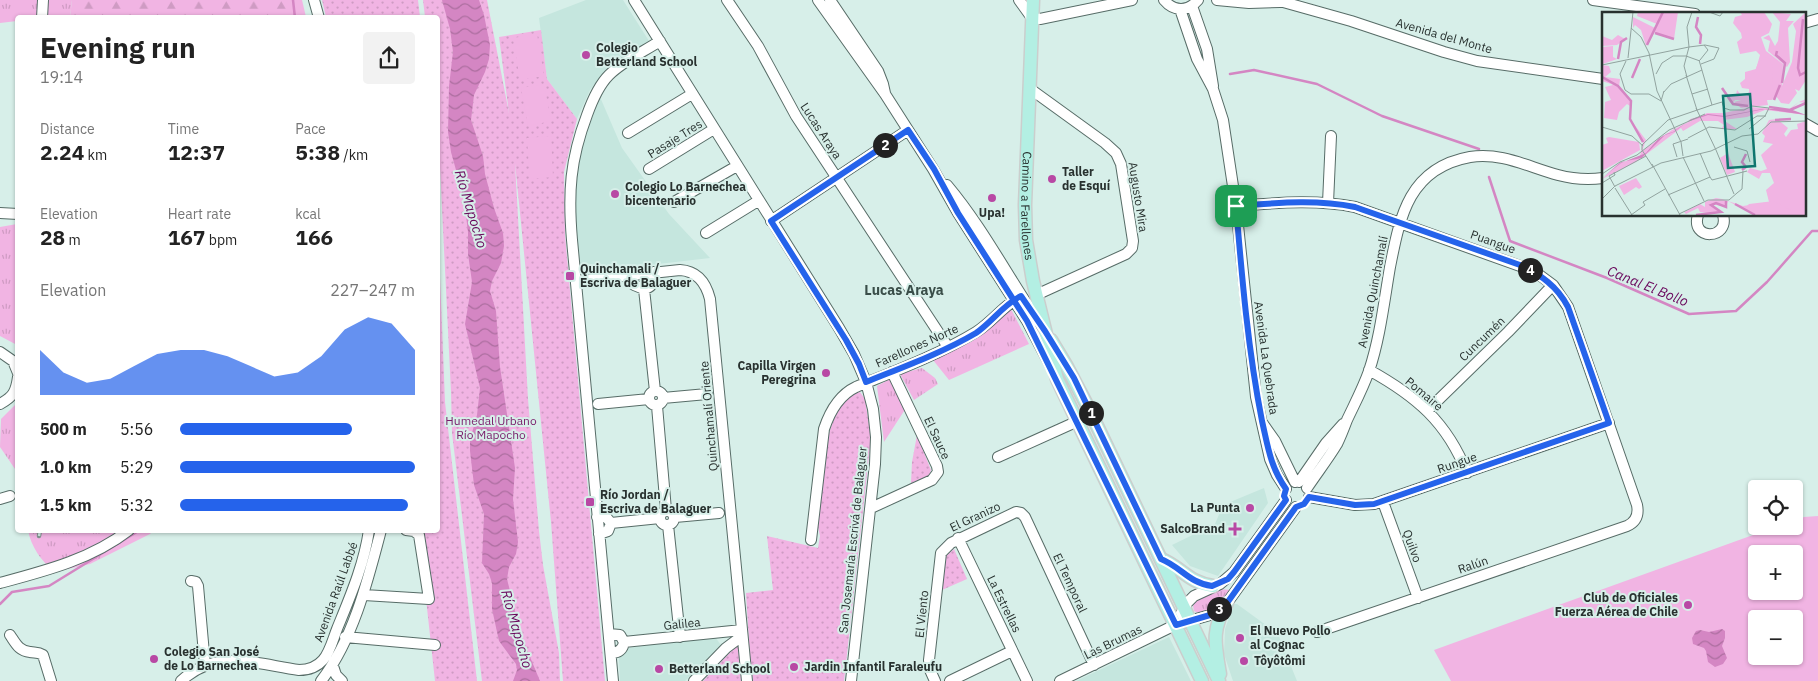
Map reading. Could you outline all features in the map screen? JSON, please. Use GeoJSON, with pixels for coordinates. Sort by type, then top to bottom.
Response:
{"type":"FeatureCollection","features":[{"type":"Feature","properties":{"kind":"main road","name":"Camino a Farellones"},"geometry":{"type":"LineString","coordinates":[[1033,0],[1025,222],[1028,255],[1045,331],[1057,379],[1202,681]]}},
{"type":"Feature","properties":{"kind":"main road"},"geometry":{"type":"LineString","coordinates":[[1045,331],[1074,378],[1220,681]]}},
{"type":"Feature","properties":{"kind":"main road"},"geometry":{"type":"LineString","coordinates":[[1161,559],[1175,566],[1195,582],[1216,585]]}},
{"type":"Feature","properties":{"kind":"main road"},"geometry":{"type":"LineString","coordinates":[[1220,681],[1215,634],[1218,621],[1230,598]]}},
{"type":"Feature","properties":{"kind":"street"},"geometry":{"type":"LineString","coordinates":[[42,15],[43,0]]}},
{"type":"Feature","properties":{"kind":"street"},"geometry":{"type":"LineString","coordinates":[[314,0],[318,15]]}},
{"type":"Feature","properties":{"kind":"street","name":"San Josemaría Escrivá de Balaguer"},"geometry":{"type":"LineString","coordinates":[[634,0],[846,340],[866,382],[873,409],[876,437],[871,508],[851,681]]}},
{"type":"Feature","properties":{"kind":"street","name":"Lucas Araya"},"geometry":{"type":"LineString","coordinates":[[727,0],[758,46],[782,94],[948,347]]}},
{"type":"Feature","properties":{"kind":"street"},"geometry":{"type":"LineString","coordinates":[[818,0],[885,94],[934,169],[958,213],[1018,298],[1045,331]]}},
{"type":"Feature","properties":{"kind":"street"},"geometry":{"type":"LineString","coordinates":[[830,0],[878,71],[884,84],[885,94]]}},
{"type":"Feature","properties":{"kind":"street"},"geometry":{"type":"LineString","coordinates":[[1019,0],[1032,18],[1046,19],[1132,0]]}},
{"type":"Feature","properties":{"kind":"street"},"geometry":{"type":"LineString","coordinates":[[1164,0],[1170,6],[1180,9],[1195,3]]}},
{"type":"Feature","properties":{"kind":"street","name":"Avenida del Monte"},"geometry":{"type":"LineString","coordinates":[[1217,0],[1250,3],[1278,1],[1338,16],[1444,52],[1477,61],[1602,80]]}},
{"type":"Feature","properties":{"kind":"street"},"geometry":{"type":"LineString","coordinates":[[1593,0],[1680,12]]}},
{"type":"Feature","properties":{"kind":"street","name":"Avenida La Quebrada"},"geometry":{"type":"LineString","coordinates":[[1195,3],[1209,57],[1213,89]]}},
{"type":"Feature","properties":{"kind":"street","name":"Avenida La Quebrada"},"geometry":{"type":"LineString","coordinates":[[1180,9],[1197,59],[1213,89],[1223,120],[1228,143],[1236,206],[1253,375],[1270,459],[1286,489]]}},
{"type":"Feature","properties":{"kind":"street"},"geometry":{"type":"LineString","coordinates":[[1806,22],[1818,18]]}},
{"type":"Feature","properties":{"kind":"street"},"geometry":{"type":"LineString","coordinates":[[613,681],[570,223],[570,185],[573,162],[586,118],[596,93],[610,74],[660,41]]}},
{"type":"Feature","properties":{"kind":"street","name":"Augusto Mira"},"geometry":{"type":"LineString","coordinates":[[1029,88],[1116,153],[1121,164],[1133,241],[1132,248],[1126,254],[1036,294]]}},
{"type":"Feature","properties":{"kind":"street"},"geometry":{"type":"LineString","coordinates":[[628,133],[692,94]]}},
{"type":"Feature","properties":{"kind":"street","name":"Pasaje Tres"},"geometry":{"type":"LineString","coordinates":[[650,169],[714,129]]}},
{"type":"Feature","properties":{"kind":"street"},"geometry":{"type":"LineString","coordinates":[[771,221],[908,130]]}},
{"type":"Feature","properties":{"kind":"street"},"geometry":{"type":"LineString","coordinates":[[1328,203],[1331,136]]}},
{"type":"Feature","properties":{"kind":"street","name":"Avenida Quinchamalí"},"geometry":{"type":"LineString","coordinates":[[1302,487],[1334,449],[1359,398],[1369,370],[1399,222],[1408,200],[1424,180],[1444,166],[1466,158],[1482,156],[1501,157],[1559,176],[1587,179],[1602,178]]}},
{"type":"Feature","properties":{"kind":"street"},"geometry":{"type":"LineString","coordinates":[[674,202],[737,166]]}},
{"type":"Feature","properties":{"kind":"street"},"geometry":{"type":"LineString","coordinates":[[706,233],[758,201]]}},
{"type":"Feature","properties":{"kind":"street","name":"Puangue"},"geometry":{"type":"LineString","coordinates":[[1236,206],[1308,202],[1355,207],[1520,265],[1541,275],[1553,285],[1568,307],[1637,505],[1638,512],[1636,518]]}},
{"type":"Feature","properties":{"kind":"street"},"geometry":{"type":"LineString","coordinates":[[0,213],[15,214]]}},
{"type":"Feature","properties":{"kind":"street"},"geometry":{"type":"LineString","coordinates":[[1698,216],[1698,227],[1705,234],[1714,234],[1722,228],[1724,224],[1723,216]]}},
{"type":"Feature","properties":{"kind":"street","name":"Quinchamalí Oriente"},"geometry":{"type":"LineString","coordinates":[[576,281],[685,270],[695,274],[706,287],[710,299],[721,402],[747,681]]}},
{"type":"Feature","properties":{"kind":"street"},"geometry":{"type":"LineString","coordinates":[[644,289],[652,284],[655,278],[654,272]]}},
{"type":"Feature","properties":{"kind":"street"},"geometry":{"type":"LineString","coordinates":[[631,275],[634,285],[644,289]]}},
{"type":"Feature","properties":{"kind":"street","name":"Cuncumén"},"geometry":{"type":"LineString","coordinates":[[1428,410],[1553,285]]}},
{"type":"Feature","properties":{"kind":"street"},"geometry":{"type":"LineString","coordinates":[[644,289],[680,637]]}},
{"type":"Feature","properties":{"kind":"street"},"geometry":{"type":"LineString","coordinates":[[1018,298],[1027,321],[1057,379]]}},
{"type":"Feature","properties":{"kind":"street","name":"Farellones Norte"},"geometry":{"type":"LineString","coordinates":[[811,540],[826,422],[844,394],[866,382],[948,347],[984,327],[1018,298]]}},
{"type":"Feature","properties":{"kind":"street"},"geometry":{"type":"LineString","coordinates":[[0,352],[13,361],[15,366]]}},
{"type":"Feature","properties":{"kind":"street","name":"Pomaire"},"geometry":{"type":"LineString","coordinates":[[1369,370],[1399,387],[1428,410],[1450,439],[1467,473]]}},
{"type":"Feature","properties":{"kind":"street","name":"El Sauce"},"geometry":{"type":"LineString","coordinates":[[871,508],[932,480],[938,472],[937,466],[892,372]]}},
{"type":"Feature","properties":{"kind":"street"},"geometry":{"type":"LineString","coordinates":[[707,394],[710,387],[719,384]]}},
{"type":"Feature","properties":{"kind":"street"},"geometry":{"type":"LineString","coordinates":[[0,404],[11,398],[15,390]]}},
{"type":"Feature","properties":{"kind":"street"},"geometry":{"type":"LineString","coordinates":[[598,404],[707,394]]}},
{"type":"Feature","properties":{"kind":"street"},"geometry":{"type":"LineString","coordinates":[[707,394],[712,400],[721,402]]}},
{"type":"Feature","properties":{"kind":"street"},"geometry":{"type":"LineString","coordinates":[[586,397],[594,397],[598,404]]}},
{"type":"Feature","properties":{"kind":"street"},"geometry":{"type":"LineString","coordinates":[[588,412],[595,410],[598,404]]}},
{"type":"Feature","properties":{"kind":"street"},"geometry":{"type":"LineString","coordinates":[[998,457],[1078,422]]}},
{"type":"Feature","properties":{"kind":"street","name":"Avenida La Quebrada"},"geometry":{"type":"LineString","coordinates":[[1263,423],[1302,487]]}},
{"type":"Feature","properties":{"kind":"street","name":"Rungue"},"geometry":{"type":"LineString","coordinates":[[1302,487],[1355,505],[1383,502],[1609,423]]}},
{"type":"Feature","properties":{"kind":"street"},"geometry":{"type":"LineString","coordinates":[[1176,625],[1210,615],[1230,598],[1296,507],[1304,504],[1302,487],[1286,489],[1284,496],[1286,500],[1296,507]]}},
{"type":"Feature","properties":{"kind":"street"},"geometry":{"type":"LineString","coordinates":[[1176,625],[1184,609],[1194,596],[1228,579],[1286,500]]}},
{"type":"Feature","properties":{"kind":"street","name":"Quilvo"},"geometry":{"type":"LineString","coordinates":[[1383,502],[1418,598]]}},
{"type":"Feature","properties":{"kind":"street"},"geometry":{"type":"LineString","coordinates":[[730,503],[721,506],[719,513],[723,519],[732,520]]}},
{"type":"Feature","properties":{"kind":"street"},"geometry":{"type":"LineString","coordinates":[[611,523],[719,513]]}},
{"type":"Feature","properties":{"kind":"street","name":"El Granizo"},"geometry":{"type":"LineString","coordinates":[[943,550],[948,544],[958,538],[1014,513],[1021,513]]}},
{"type":"Feature","properties":{"kind":"street","name":"El Temporal"},"geometry":{"type":"LineString","coordinates":[[1021,513],[1025,516],[1094,665]]}},
{"type":"Feature","properties":{"kind":"street"},"geometry":{"type":"LineString","coordinates":[[597,516],[606,517],[611,523]]}},
{"type":"Feature","properties":{"kind":"street","name":"Ralún"},"geometry":{"type":"LineString","coordinates":[[1317,632],[1627,526],[1636,518]]}},
{"type":"Feature","properties":{"kind":"street"},"geometry":{"type":"LineString","coordinates":[[599,534],[608,531],[611,523]]}},
{"type":"Feature","properties":{"kind":"street"},"geometry":{"type":"LineString","coordinates":[[0,583],[66,564],[95,551],[124,533]]}},
{"type":"Feature","properties":{"kind":"street","name":"Avenida Raúl Labbé"},"geometry":{"type":"LineString","coordinates":[[306,670],[321,662],[328,652],[359,572],[368,533]]}},
{"type":"Feature","properties":{"kind":"street"},"geometry":{"type":"LineString","coordinates":[[181,681],[190,673],[205,665],[231,660],[306,670],[313,673],[319,681],[333,666],[364,595],[380,533]]}},
{"type":"Feature","properties":{"kind":"street"},"geometry":{"type":"LineString","coordinates":[[364,595],[429,599],[419,535],[416,533]]}},
{"type":"Feature","properties":{"kind":"street","name":"La Estrellas"},"geometry":{"type":"LineString","coordinates":[[958,538],[1026,681]]}},
{"type":"Feature","properties":{"kind":"street","name":"El Viento"},"geometry":{"type":"LineString","coordinates":[[935,681],[930,670],[929,660],[940,556],[943,550]]}},
{"type":"Feature","properties":{"kind":"street"},"geometry":{"type":"LineString","coordinates":[[191,581],[196,582],[198,586],[205,665]]}},
{"type":"Feature","properties":{"kind":"street"},"geometry":{"type":"LineString","coordinates":[[1216,585],[1229,585],[1230,598]]}},
{"type":"Feature","properties":{"kind":"street","name":"Las Brumas"},"geometry":{"type":"LineString","coordinates":[[1060,681],[1176,625]]}},
{"type":"Feature","properties":{"kind":"street"},"geometry":{"type":"LineString","coordinates":[[694,681],[742,633]]}},
{"type":"Feature","properties":{"kind":"street","name":"Galilea"},"geometry":{"type":"LineString","coordinates":[[624,642],[742,633]]}},
{"type":"Feature","properties":{"kind":"street"},"geometry":{"type":"LineString","coordinates":[[609,634],[620,636],[624,642],[620,651],[611,653]]}},
{"type":"Feature","properties":{"kind":"street"},"geometry":{"type":"LineString","coordinates":[[10,635],[18,647],[24,651],[38,652],[43,655],[51,681]]}},
{"type":"Feature","properties":{"kind":"street"},"geometry":{"type":"LineString","coordinates":[[345,637],[435,645]]}},
{"type":"Feature","properties":{"kind":"street"},"geometry":{"type":"LineString","coordinates":[[950,681],[1012,651]]}},
{"type":"Feature","properties":{"kind":"street"},"geometry":{"type":"LineString","coordinates":[[333,666],[336,675],[342,681]]}},
{"type":"Feature","properties":{"kind":"street"},"geometry":{"type":"LineString","coordinates":[[852,666],[858,681]]}},
{"type":"Feature","properties":{"kind":"shaded area","name":"Colegio Betterland School"},"geometry":{"type":"Polygon","coordinates":[[[586,0],[623,0],[649,41],[607,68],[590,90],[577,119],[547,79],[539,18],[586,0]]]}},
{"type":"Feature","properties":{"kind":"shaded area","name":"Colegio Lo Barnechea bicentenario"},"geometry":{"type":"Polygon","coordinates":[[[600,97],[622,148],[669,214],[710,258],[580,273],[575,202],[577,170],[584,139],[600,97]]]}},
{"type":"Feature","properties":{"kind":"shaded area"},"geometry":{"type":"Polygon","coordinates":[[[1264,488],[1268,503],[1218,576],[1190,566],[1172,545],[1215,524],[1223,505],[1264,488]]]}},
{"type":"Feature","properties":{"kind":"shaded area"},"geometry":{"type":"Polygon","coordinates":[[[1234,604],[1237,604],[1278,634],[1297,681],[1233,681],[1224,654],[1225,629],[1234,604]]]}},
{"type":"Feature","properties":{"kind":"shaded area","name":"Betterland School"},"geometry":{"type":"Polygon","coordinates":[[[715,637],[721,645],[685,681],[620,681],[619,657],[628,648],[715,637]]]}},
{"type":"Feature","properties":{"kind":"shaded area"},"geometry":{"type":"Polygon","coordinates":[[[1169,637],[1191,681],[1076,681],[1169,637]]]}},
{"type":"Feature","properties":{"kind":"green space"},"geometry":{"type":"Polygon","coordinates":[[[0,0],[72,0],[70,15],[15,15],[15,21],[0,23],[0,0]]]}},
{"type":"Feature","properties":{"kind":"green space"},"geometry":{"type":"Polygon","coordinates":[[[72,0],[302,0],[306,15],[70,15],[72,0]]]}},
{"type":"Feature","properties":{"kind":"green space"},"geometry":{"type":"Polygon","coordinates":[[[322,0],[418,0],[420,15],[326,15],[322,0]]]}},
{"type":"Feature","properties":{"kind":"green space","name":"Humedal Urbano Río Mapocho"},"geometry":{"type":"Polygon","coordinates":[[[423,0],[487,0],[509,113],[499,37],[541,30],[547,79],[577,119],[564,172],[565,235],[605,681],[563,681],[551,522],[515,163],[528,399],[539,531],[543,565],[559,653],[560,681],[482,681],[452,433],[440,167],[440,15],[425,15],[423,0]]]}},
{"type":"Feature","properties":{"kind":"green space"},"geometry":{"type":"Polygon","coordinates":[[[537,34],[544,76],[520,80],[513,38],[537,34]]]}},
{"type":"Feature","properties":{"kind":"green space"},"geometry":{"type":"Polygon","coordinates":[[[544,84],[551,121],[528,126],[521,88],[544,84]]]}},
{"type":"Feature","properties":{"kind":"green space"},"geometry":{"type":"Polygon","coordinates":[[[551,136],[553,177],[530,179],[527,138],[551,136]]]}},
{"type":"Feature","properties":{"kind":"green space"},"geometry":{"type":"Polygon","coordinates":[[[15,224],[15,344],[0,336],[0,227],[15,224]]]}},
{"type":"Feature","properties":{"kind":"green space"},"geometry":{"type":"Polygon","coordinates":[[[440,277],[445,402],[477,681],[435,681],[419,535],[412,533],[440,533],[440,277]]]}},
{"type":"Feature","properties":{"kind":"green space"},"geometry":{"type":"Polygon","coordinates":[[[1011,309],[1029,344],[949,380],[933,360],[971,342],[1011,309]]]}},
{"type":"Feature","properties":{"kind":"green space"},"geometry":{"type":"Polygon","coordinates":[[[922,368],[935,378],[938,384],[914,400],[900,374],[922,368]]]}},
{"type":"Feature","properties":{"kind":"green space"},"geometry":{"type":"Polygon","coordinates":[[[890,379],[906,408],[884,442],[877,386],[890,379]]]}},
{"type":"Feature","properties":{"kind":"green space"},"geometry":{"type":"Polygon","coordinates":[[[860,392],[865,399],[871,438],[844,681],[753,681],[746,593],[773,590],[767,536],[818,548],[822,472],[830,430],[837,412],[847,399],[860,392]]]}},
{"type":"Feature","properties":{"kind":"green space"},"geometry":{"type":"Polygon","coordinates":[[[15,405],[15,469],[0,447],[1,419],[15,405]]]}},
{"type":"Feature","properties":{"kind":"green space"},"geometry":{"type":"Polygon","coordinates":[[[917,435],[931,470],[929,476],[911,483],[912,462],[917,435]]]}},
{"type":"Feature","properties":{"kind":"green space","name":"Club de Oficiales Fuerza Aérea de Chile"},"geometry":{"type":"Polygon","coordinates":[[[1818,516],[1818,681],[1451,681],[1434,650],[1753,535],[1803,535],[1803,517],[1818,516]]]}},
{"type":"Feature","properties":{"kind":"green space"},"geometry":{"type":"Polygon","coordinates":[[[29,533],[151,533],[90,564],[54,572],[37,553],[29,533]]]}},
{"type":"Feature","properties":{"kind":"green space"},"geometry":{"type":"Polygon","coordinates":[[[954,549],[967,579],[942,590],[945,557],[954,549]]]}},
{"type":"Feature","properties":{"kind":"green space"},"geometry":{"type":"Polygon","coordinates":[[[1219,589],[1231,590],[1210,611],[1199,613],[1194,611],[1193,606],[1198,600],[1204,595],[1219,589]]]}},
{"type":"Feature","properties":{"kind":"green space"},"geometry":{"type":"Polygon","coordinates":[[[738,644],[741,681],[703,681],[738,644]]]}},
{"type":"Feature","properties":{"kind":"water","name":"Río Mapocho"},"geometry":{"type":"Polygon","coordinates":[[[442,0],[479,0],[490,45],[489,59],[485,72],[474,95],[471,120],[483,156],[485,174],[494,208],[503,233],[504,246],[501,263],[492,281],[490,291],[496,311],[500,367],[515,468],[513,499],[518,542],[516,554],[509,567],[507,579],[521,635],[540,681],[513,681],[517,670],[516,664],[499,641],[492,609],[492,583],[482,563],[484,514],[474,485],[470,451],[470,440],[477,415],[480,388],[465,324],[472,282],[464,199],[451,152],[448,132],[449,86],[453,52],[450,29],[442,0]]]}},
{"type":"Feature","properties":{"kind":"water"},"geometry":{"type":"Polygon","coordinates":[[[1722,629],[1725,631],[1725,638],[1722,646],[1727,658],[1723,664],[1715,667],[1708,662],[1704,648],[1693,644],[1692,638],[1696,631],[1709,632],[1722,629]]]}},
{"type":"Feature","properties":{"kind":"waterway"},"geometry":{"type":"LineString","coordinates":[[293,0],[295,15]]}},
{"type":"Feature","properties":{"kind":"waterway","name":"Canal El Bollo"},"geometry":{"type":"LineString","coordinates":[[1230,74],[1254,70],[1317,84],[1382,116],[1479,149]]}},
{"type":"Feature","properties":{"kind":"waterway","name":"Canal El Bollo"},"geometry":{"type":"LineString","coordinates":[[1489,177],[1510,241],[1607,278],[1689,314],[1736,311],[1767,282],[1812,231],[1818,231]]}},
{"type":"Feature","properties":{"kind":"waterway"},"geometry":{"type":"LineString","coordinates":[[0,604],[12,592],[49,586],[135,533]]}},
{"type":"Feature","properties":{"kind":"place","name":"Colegio Betterland School"},"geometry":{"type":"Point","coordinates":[586,55]}},
{"type":"Feature","properties":{"kind":"place","name":"Taller de Esquí"},"geometry":{"type":"Point","coordinates":[1052,179]}},
{"type":"Feature","properties":{"kind":"place","name":"Colegio Lo Barnechea bicentenario"},"geometry":{"type":"Point","coordinates":[615,194]}},
{"type":"Feature","properties":{"kind":"place","name":"Upa!"},"geometry":{"type":"Point","coordinates":[992,198]}},
{"type":"Feature","properties":{"kind":"place","name":"Quinchamali / Escriva de Balaguer"},"geometry":{"type":"Point","coordinates":[570,276]}},
{"type":"Feature","properties":{"kind":"place","name":"Capilla Virgen Peregrina"},"geometry":{"type":"Point","coordinates":[826,373]}},
{"type":"Feature","properties":{"kind":"place","name":"Río Jordan / Escriva de Balaguer"},"geometry":{"type":"Point","coordinates":[590,502]}},
{"type":"Feature","properties":{"kind":"place","name":"La Punta"},"geometry":{"type":"Point","coordinates":[1250,508]}},
{"type":"Feature","properties":{"kind":"place","name":"SalcoBrand"},"geometry":{"type":"Point","coordinates":[1235,529]}},
{"type":"Feature","properties":{"kind":"place","name":"Club de Oficiales Fuerza Aérea de Chile"},"geometry":{"type":"Point","coordinates":[1688,605]}},
{"type":"Feature","properties":{"kind":"place","name":"El Nuevo Pollo al Cognac"},"geometry":{"type":"Point","coordinates":[1240,638]}},
{"type":"Feature","properties":{"kind":"place","name":"Colegio San José de Lo Barnechea"},"geometry":{"type":"Point","coordinates":[154,659]}},
{"type":"Feature","properties":{"kind":"place","name":"Tôyôtômi"},"geometry":{"type":"Point","coordinates":[1244,661]}},
{"type":"Feature","properties":{"kind":"place","name":"Jardin Infantil Faraleufu"},"geometry":{"type":"Point","coordinates":[794,667]}},
{"type":"Feature","properties":{"kind":"place","name":"Betterland School"},"geometry":{"type":"Point","coordinates":[659,669]}},
{"type":"Feature","properties":{"kind":"district","name":"Lucas Araya"},"geometry":{"type":"Point","coordinates":[904,290]}},
{"type":"Feature","properties":{"kind":"route"},"geometry":{"type":"LineString","coordinates":[[1236,206],[1246,316],[1256,397],[1263,423],[1266,447],[1277,475],[1286,489],[1284,496],[1286,500],[1228,579],[1212,586],[1195,582],[1175,566],[1161,559],[1074,378],[1021,296],[1014,300],[1010,303],[988,324],[969,337],[866,382],[846,340],[771,221],[908,130],[934,169],[958,213],[1014,300],[1027,321],[1176,625],[1210,615],[1227,603],[1233,592],[1296,507],[1304,504],[1309,497],[1363,506],[1383,502],[1609,423],[1568,307],[1559,292],[1541,275],[1520,265],[1355,207],[1308,202],[1236,206]]}}]}
